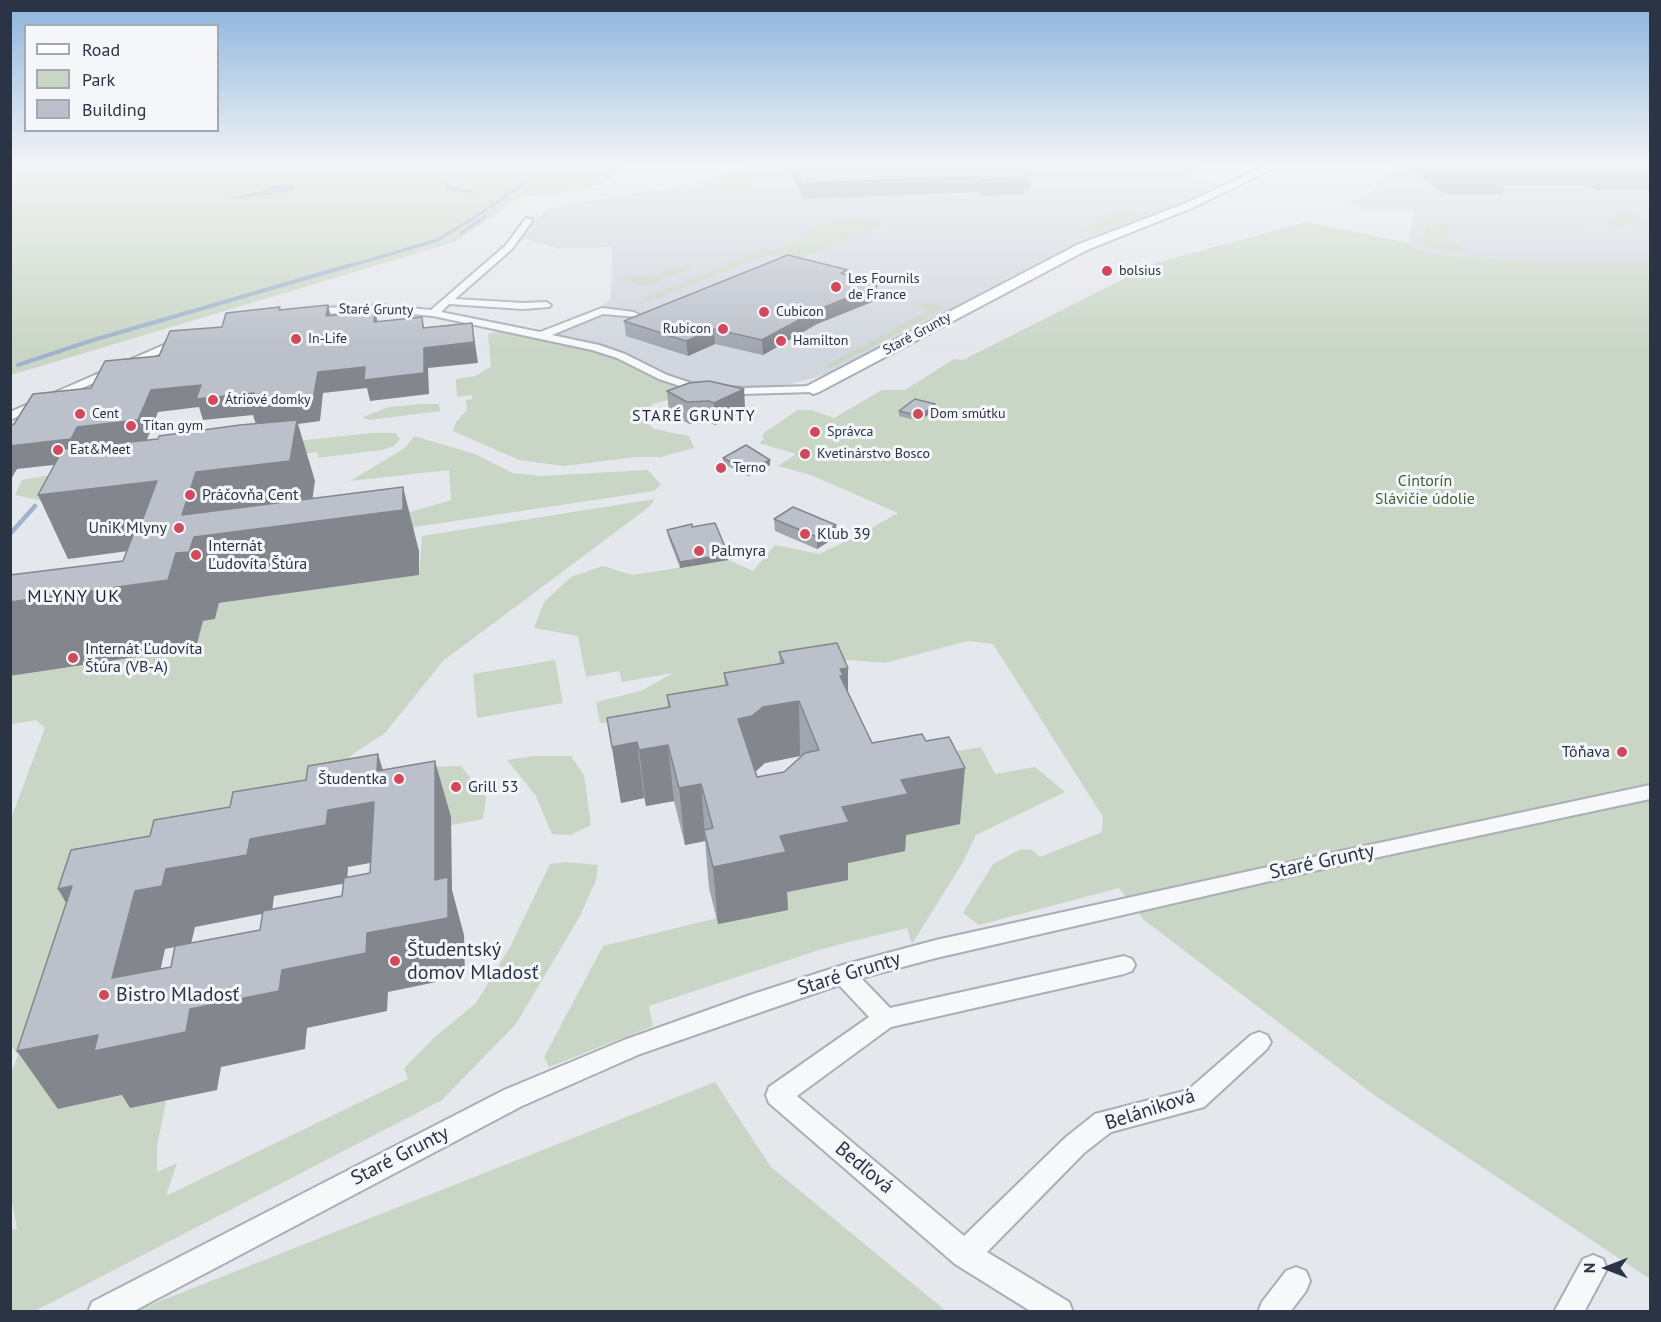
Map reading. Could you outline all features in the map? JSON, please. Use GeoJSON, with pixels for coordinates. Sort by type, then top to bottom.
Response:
{"type":"FeatureCollection","features":[{"type":"Feature","properties":{"kind":"street"},"geometry":{"type":"LineString","coordinates":[[433,313],[509,247],[524,227]]}},
{"type":"Feature","properties":{"kind":"street","name":"Staré Grunty"},"geometry":{"type":"LineString","coordinates":[[295,313],[362,308],[433,313],[606,350],[663,377],[688,386],[742,391],[813,389],[1083,247],[1135,227]]}},
{"type":"Feature","properties":{"kind":"street"},"geometry":{"type":"LineString","coordinates":[[445,301],[523,306],[546,305]]}},
{"type":"Feature","properties":{"kind":"street"},"geometry":{"type":"LineString","coordinates":[[543,335],[602,311],[634,315]]}},
{"type":"Feature","properties":{"kind":"street"},"geometry":{"type":"LineString","coordinates":[[10,417],[152,352],[194,336]]}},
{"type":"Feature","properties":{"kind":"street","name":"Staré Grunty"},"geometry":{"type":"LineString","coordinates":[[102,1311],[398,1156],[566,1074],[693,1025],[843,974],[947,946],[1317,863],[1650,792]]}},
{"type":"Feature","properties":{"kind":"street","name":"Bedľová"},"geometry":{"type":"LineString","coordinates":[[1059,1311],[965,1254],[778,1095],[885,1019],[1124,965]]}},
{"type":"Feature","properties":{"kind":"street"},"geometry":{"type":"LineString","coordinates":[[843,974],[885,1019]]}},
{"type":"Feature","properties":{"kind":"street","name":"Belániková"},"geometry":{"type":"LineString","coordinates":[[965,1254],[1075,1145],[1104,1122],[1196,1099],[1259,1042]]}},
{"type":"Feature","properties":{"kind":"street"},"geometry":{"type":"LineString","coordinates":[[1569,1311],[1593,1269]]}},
{"type":"Feature","properties":{"kind":"street"},"geometry":{"type":"LineString","coordinates":[[1272,1311],[1296,1281]]}},
{"type":"Feature","properties":{"kind":"shaded area"},"geometry":{"type":"Polygon","coordinates":[[[531,227],[1122,227],[1074,246],[825,375],[787,385],[740,388],[701,386],[675,379],[606,347],[539,331],[599,308],[611,299],[612,247],[559,249],[522,238],[531,227]]]}},
{"type":"Feature","properties":{"kind":"shaded area"},"geometry":{"type":"Polygon","coordinates":[[[1411,227],[1650,227],[1650,262],[1537,262],[1437,254],[1414,249],[1409,243],[1411,227]]]}},
{"type":"Feature","properties":{"kind":"green space"},"geometry":{"type":"Polygon","coordinates":[[[10,227],[477,227],[455,242],[11,375],[10,227]]]}},
{"type":"Feature","properties":{"kind":"green space"},"geometry":{"type":"Polygon","coordinates":[[[819,227],[877,227],[799,259],[765,255],[651,301],[644,301],[644,298],[764,249],[773,251],[811,234],[806,232],[819,227]]]}},
{"type":"Feature","properties":{"kind":"green space"},"geometry":{"type":"Polygon","coordinates":[[[1088,227],[1114,227],[1097,233],[1080,231],[1088,227]]]}},
{"type":"Feature","properties":{"kind":"green space","name":"Cintorín Slávičie údolie"},"geometry":{"type":"Polygon","coordinates":[[[1290,227],[1330,227],[1409,243],[1414,249],[1437,254],[1537,262],[1650,262],[1650,1279],[1374,1095],[1144,920],[1119,888],[979,925],[963,913],[993,864],[1021,849],[1032,850],[1040,857],[1102,832],[1103,817],[993,644],[968,641],[885,663],[848,660],[800,673],[669,725],[600,723],[596,702],[641,691],[673,673],[622,682],[619,671],[586,677],[578,636],[534,628],[544,602],[571,577],[603,566],[632,575],[728,560],[753,571],[775,545],[819,554],[898,513],[811,475],[778,466],[796,454],[759,443],[764,439],[762,436],[798,410],[811,410],[834,418],[882,390],[905,390],[954,359],[963,360],[1155,263],[1290,227]]]}},
{"type":"Feature","properties":{"kind":"green space"},"geometry":{"type":"Polygon","coordinates":[[[1426,227],[1448,227],[1445,234],[1450,237],[1445,238],[1447,241],[1456,243],[1460,245],[1457,246],[1468,251],[1437,250],[1420,244],[1421,235],[1425,234],[1426,227]]]}},
{"type":"Feature","properties":{"kind":"green space"},"geometry":{"type":"Polygon","coordinates":[[[693,266],[655,284],[643,286],[625,280],[626,276],[662,275],[662,272],[671,267],[693,266]]]}},
{"type":"Feature","properties":{"kind":"green space"},"geometry":{"type":"Polygon","coordinates":[[[929,303],[945,308],[831,368],[824,366],[930,310],[911,304],[929,303]]]}},
{"type":"Feature","properties":{"kind":"green space"},"geometry":{"type":"Polygon","coordinates":[[[502,330],[605,354],[653,378],[683,389],[691,394],[653,404],[642,414],[642,419],[654,429],[689,436],[694,448],[661,457],[635,457],[564,466],[519,460],[453,431],[456,422],[467,410],[466,400],[472,399],[472,395],[457,397],[456,379],[475,376],[491,367],[488,334],[502,330]]]}},
{"type":"Feature","properties":{"kind":"green space"},"geometry":{"type":"Polygon","coordinates":[[[439,404],[440,411],[369,420],[363,417],[389,407],[439,404]]]}},
{"type":"Feature","properties":{"kind":"green space"},"geometry":{"type":"Polygon","coordinates":[[[371,433],[396,433],[400,439],[394,446],[382,450],[318,458],[318,452],[265,459],[233,448],[371,433]]]}},
{"type":"Feature","properties":{"kind":"green space"},"geometry":{"type":"Polygon","coordinates":[[[414,436],[475,454],[513,473],[542,476],[648,470],[661,485],[654,491],[328,540],[328,523],[410,512],[451,500],[449,470],[350,481],[405,448],[414,436]]]}},
{"type":"Feature","properties":{"kind":"green space"},"geometry":{"type":"Polygon","coordinates":[[[79,470],[71,480],[39,500],[15,495],[22,480],[79,470]]]}},
{"type":"Feature","properties":{"kind":"green space"},"geometry":{"type":"Polygon","coordinates":[[[655,499],[649,507],[443,661],[385,733],[356,752],[301,795],[426,767],[461,766],[486,797],[483,819],[182,878],[58,1109],[133,1093],[166,1101],[157,1146],[157,1172],[177,1163],[166,1196],[408,1079],[404,1068],[435,1037],[476,1003],[510,947],[550,864],[566,862],[598,865],[596,880],[580,916],[516,1024],[442,1100],[33,1312],[10,1311],[11,1231],[17,1228],[10,1191],[10,1077],[18,1055],[10,1044],[10,821],[45,728],[36,720],[11,724],[11,676],[196,648],[203,621],[215,619],[219,603],[419,575],[422,536],[655,499]]]}},
{"type":"Feature","properties":{"kind":"green space"},"geometry":{"type":"Polygon","coordinates":[[[555,660],[563,703],[477,718],[473,674],[555,660]]]}},
{"type":"Feature","properties":{"kind":"green space"},"geometry":{"type":"Polygon","coordinates":[[[981,747],[995,774],[1035,767],[1065,792],[976,835],[963,862],[912,944],[907,928],[822,949],[649,1006],[653,1026],[549,1067],[544,1057],[603,946],[717,918],[718,924],[783,893],[847,880],[842,864],[905,851],[896,762],[981,747]]]}},
{"type":"Feature","properties":{"kind":"green space"},"geometry":{"type":"Polygon","coordinates":[[[535,756],[571,756],[584,775],[591,825],[570,835],[552,834],[536,796],[507,760],[535,756]]]}},
{"type":"Feature","properties":{"kind":"green space"},"geometry":{"type":"Polygon","coordinates":[[[715,1082],[771,1167],[946,1311],[135,1311],[715,1082]]]}},
{"type":"Feature","properties":{"kind":"building","name":"Cubicon"},"geometry":{"type":"Polygon","coordinates":[[[788,255],[848,270],[841,273],[877,286],[817,310],[762,340],[714,329],[686,341],[624,321],[788,255]]]}},
{"type":"Feature","properties":{"kind":"building"},"geometry":{"type":"Polygon","coordinates":[[[328,305],[326,316],[375,311],[374,322],[422,317],[423,328],[472,323],[474,342],[424,348],[424,373],[364,380],[365,367],[318,372],[313,400],[250,407],[254,393],[196,399],[201,385],[151,390],[138,420],[77,427],[71,439],[10,446],[10,425],[14,424],[33,394],[91,388],[105,361],[159,356],[170,331],[222,327],[226,313],[328,305]]]}},
{"type":"Feature","properties":{"kind":"building"},"geometry":{"type":"Polygon","coordinates":[[[709,381],[744,389],[714,403],[709,401],[687,402],[667,391],[689,383],[709,381]]]}},
{"type":"Feature","properties":{"kind":"building"},"geometry":{"type":"Polygon","coordinates":[[[915,399],[935,404],[920,416],[899,411],[915,399]]]}},
{"type":"Feature","properties":{"kind":"building"},"geometry":{"type":"Polygon","coordinates":[[[297,420],[290,461],[196,472],[182,515],[403,487],[403,510],[194,537],[189,552],[176,553],[168,580],[10,602],[10,575],[123,561],[133,535],[137,534],[157,481],[38,495],[63,449],[158,439],[159,436],[240,425],[297,420]]]}},
{"type":"Feature","properties":{"kind":"building"},"geometry":{"type":"Polygon","coordinates":[[[746,445],[770,460],[748,470],[723,458],[746,445]]]}},
{"type":"Feature","properties":{"kind":"building"},"geometry":{"type":"Polygon","coordinates":[[[793,507],[836,525],[817,537],[774,519],[793,507]]]}},
{"type":"Feature","properties":{"kind":"building","name":"Palmyra"},"geometry":{"type":"Polygon","coordinates":[[[715,523],[728,554],[680,562],[667,530],[692,524],[692,527],[715,523]]]}},
{"type":"Feature","properties":{"kind":"building"},"geometry":{"type":"Polygon","coordinates":[[[837,643],[848,668],[840,669],[843,675],[840,676],[872,743],[922,734],[926,741],[949,737],[965,768],[901,780],[908,794],[842,807],[849,822],[780,836],[786,852],[713,867],[704,830],[713,828],[701,784],[679,788],[668,745],[639,750],[637,742],[612,747],[607,718],[670,707],[667,695],[728,685],[724,673],[784,663],[779,652],[837,643]],[[799,701],[763,707],[752,716],[738,719],[757,777],[784,772],[805,753],[819,750],[799,701]]]}},
{"type":"Feature","properties":{"kind":"building"},"geometry":{"type":"Polygon","coordinates":[[[378,754],[377,771],[435,761],[435,880],[448,877],[448,918],[367,933],[366,953],[282,970],[279,991],[190,1009],[186,1032],[94,1051],[98,1035],[17,1051],[72,886],[58,889],[71,850],[150,836],[154,820],[230,807],[233,792],[306,780],[308,766],[378,754]],[[374,802],[328,810],[326,825],[250,839],[247,855],[166,869],[162,886],[135,891],[112,978],[171,967],[175,946],[260,930],[263,911],[342,896],[344,878],[370,873],[374,802]]]}},
{"type":"Feature","properties":{"kind":"waterway"},"geometry":{"type":"LineString","coordinates":[[346,267],[438,240],[459,227]]}},
{"type":"Feature","properties":{"kind":"waterway"},"geometry":{"type":"LineString","coordinates":[[461,233],[470,227]]}},
{"type":"Feature","properties":{"kind":"waterway"},"geometry":{"type":"LineString","coordinates":[[18,365],[90,341],[351,265]]}},
{"type":"Feature","properties":{"kind":"waterway"},"geometry":{"type":"LineString","coordinates":[[10,534],[35,506]]}},
{"type":"Feature","properties":{"kind":"place","name":"bolsius"},"geometry":{"type":"Point","coordinates":[1107,271]}},
{"type":"Feature","properties":{"kind":"place","name":"Les Fournils de France"},"geometry":{"type":"Point","coordinates":[836,287]}},
{"type":"Feature","properties":{"kind":"place","name":"Cubicon"},"geometry":{"type":"Point","coordinates":[764,312]}},
{"type":"Feature","properties":{"kind":"place","name":"Rubicon"},"geometry":{"type":"Point","coordinates":[723,329]}},
{"type":"Feature","properties":{"kind":"place","name":"In-Life"},"geometry":{"type":"Point","coordinates":[296,339]}},
{"type":"Feature","properties":{"kind":"place","name":"Hamilton"},"geometry":{"type":"Point","coordinates":[781,341]}},
{"type":"Feature","properties":{"kind":"place","name":"Átriové domky"},"geometry":{"type":"Point","coordinates":[213,400]}},
{"type":"Feature","properties":{"kind":"place","name":"Cent"},"geometry":{"type":"Point","coordinates":[80,414]}},
{"type":"Feature","properties":{"kind":"place","name":"Dom smútku"},"geometry":{"type":"Point","coordinates":[918,414]}},
{"type":"Feature","properties":{"kind":"place","name":"Titan gym"},"geometry":{"type":"Point","coordinates":[131,426]}},
{"type":"Feature","properties":{"kind":"place","name":"Správca"},"geometry":{"type":"Point","coordinates":[815,432]}},
{"type":"Feature","properties":{"kind":"place","name":"Eat&Meet"},"geometry":{"type":"Point","coordinates":[58,450]}},
{"type":"Feature","properties":{"kind":"place","name":"Kvetinárstvo Bosco"},"geometry":{"type":"Point","coordinates":[805,454]}},
{"type":"Feature","properties":{"kind":"place","name":"Terno"},"geometry":{"type":"Point","coordinates":[721,468]}},
{"type":"Feature","properties":{"kind":"place","name":"Práčovňa Cent"},"geometry":{"type":"Point","coordinates":[190,495]}},
{"type":"Feature","properties":{"kind":"place","name":"UniK Mlyny"},"geometry":{"type":"Point","coordinates":[179,528]}},
{"type":"Feature","properties":{"kind":"place","name":"Klub 39"},"geometry":{"type":"Point","coordinates":[805,534]}},
{"type":"Feature","properties":{"kind":"place","name":"Palmyra"},"geometry":{"type":"Point","coordinates":[699,551]}},
{"type":"Feature","properties":{"kind":"place","name":"Internát Ľudovíta Štúra"},"geometry":{"type":"Point","coordinates":[196,555]}},
{"type":"Feature","properties":{"kind":"place","name":"Internát Ľudovíta Štúra (VB-A)"},"geometry":{"type":"Point","coordinates":[73,658]}},
{"type":"Feature","properties":{"kind":"place","name":"Tôňava"},"geometry":{"type":"Point","coordinates":[1622,752]}},
{"type":"Feature","properties":{"kind":"place","name":"Študentka"},"geometry":{"type":"Point","coordinates":[399,779]}},
{"type":"Feature","properties":{"kind":"place","name":"Grill 53"},"geometry":{"type":"Point","coordinates":[456,787]}},
{"type":"Feature","properties":{"kind":"place","name":"Študentský domov Mladosť"},"geometry":{"type":"Point","coordinates":[395,961]}},
{"type":"Feature","properties":{"kind":"place","name":"Bistro Mladosť"},"geometry":{"type":"Point","coordinates":[104,995]}},
{"type":"Feature","properties":{"kind":"district","name":"STARÉ GRUNTY"},"geometry":{"type":"Point","coordinates":[694,416]}},
{"type":"Feature","properties":{"kind":"district","name":"MLYNY UK"},"geometry":{"type":"Point","coordinates":[74,597]}}]}
